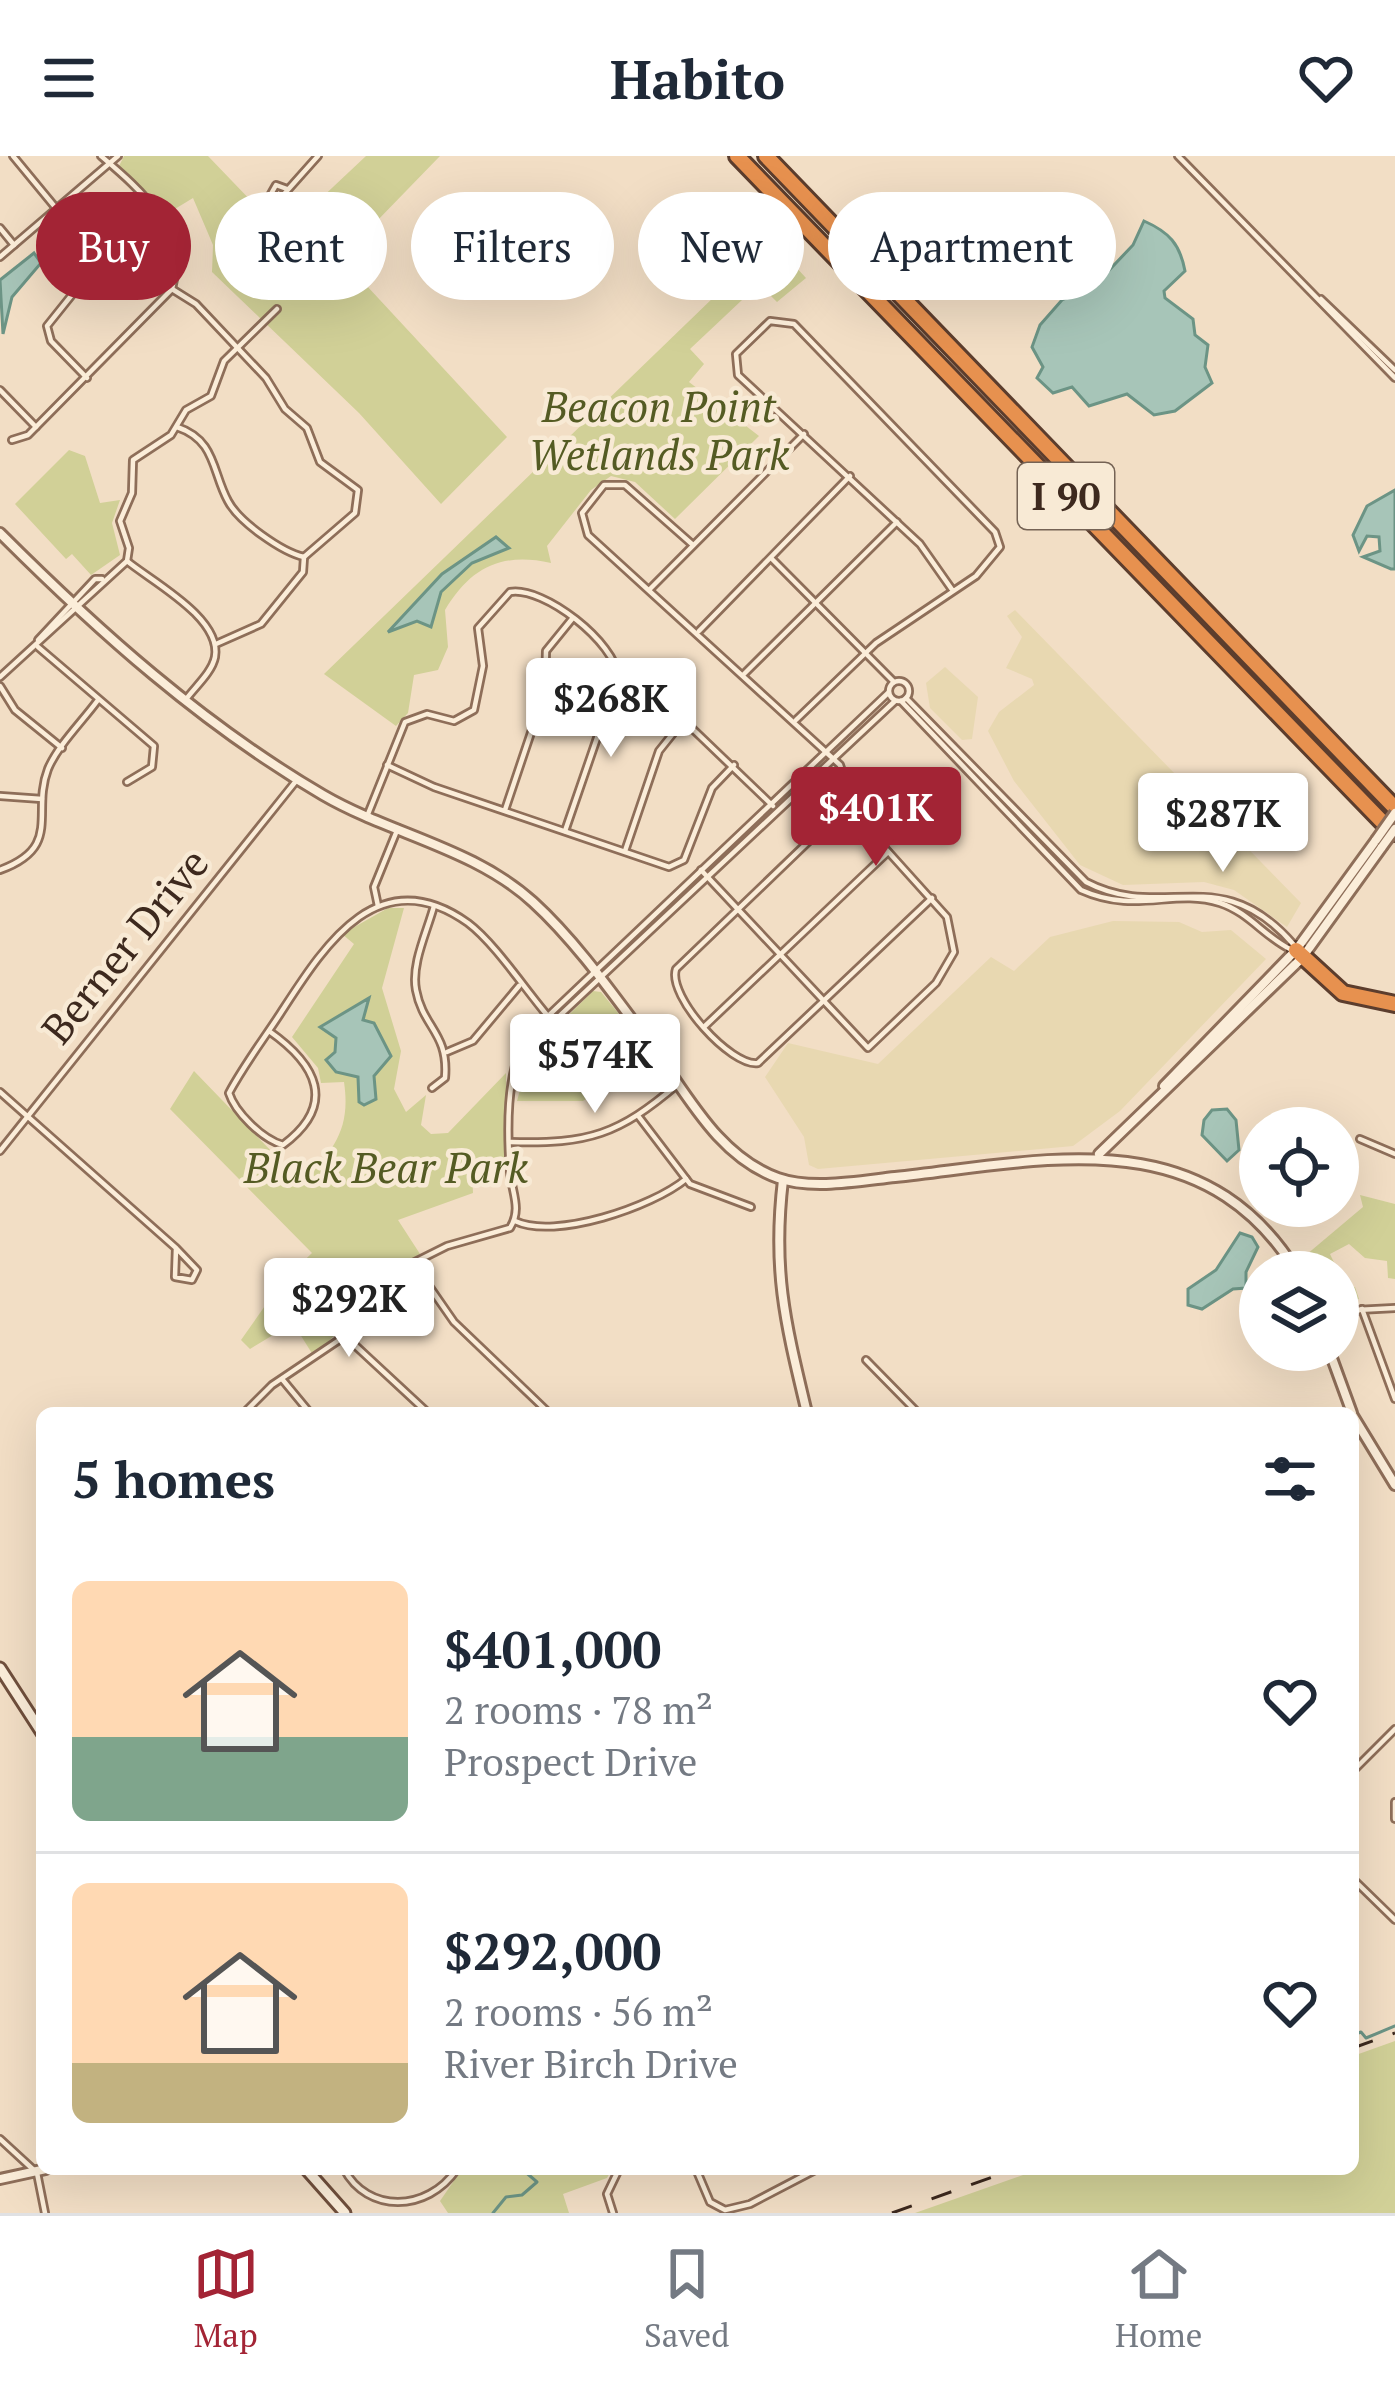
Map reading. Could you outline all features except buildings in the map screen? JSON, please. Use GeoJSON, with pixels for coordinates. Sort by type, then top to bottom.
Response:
{"type":"FeatureCollection","features":[{"type":"Feature","properties":{"kind":"highway","name":"I 90"},"geometry":{"type":"LineString","coordinates":[[737,156],[1395,832]]}},
{"type":"Feature","properties":{"kind":"highway","name":"I 90"},"geometry":{"type":"LineString","coordinates":[[766,156],[1395,810]]}},
{"type":"Feature","properties":{"kind":"highway"},"geometry":{"type":"LineString","coordinates":[[1299,954],[1342,993],[1395,1004]]}},
{"type":"Feature","properties":{"kind":"main road"},"geometry":{"type":"LineString","coordinates":[[0,1668],[36,1724]]}},
{"type":"Feature","properties":{"kind":"main road"},"geometry":{"type":"LineString","coordinates":[[311,2175],[345,2213]]}},
{"type":"Feature","properties":{"kind":"street"},"geometry":{"type":"LineString","coordinates":[[13,156],[43,192]]}},
{"type":"Feature","properties":{"kind":"street"},"geometry":{"type":"LineString","coordinates":[[101,156],[136,192]]}},
{"type":"Feature","properties":{"kind":"street"},"geometry":{"type":"LineString","coordinates":[[76,192],[118,156]]}},
{"type":"Feature","properties":{"kind":"street"},"geometry":{"type":"LineString","coordinates":[[286,189],[318,156]]}},
{"type":"Feature","properties":{"kind":"street"},"geometry":{"type":"LineString","coordinates":[[1178,156],[1395,374]]}},
{"type":"Feature","properties":{"kind":"street"},"geometry":{"type":"LineString","coordinates":[[0,257],[36,226]]}},
{"type":"Feature","properties":{"kind":"street"},"geometry":{"type":"LineString","coordinates":[[0,228],[14,245]]}},
{"type":"Feature","properties":{"kind":"street"},"geometry":{"type":"LineString","coordinates":[[65,300],[50,316],[47,329],[87,378]]}},
{"type":"Feature","properties":{"kind":"street"},"geometry":{"type":"LineString","coordinates":[[12,440],[36,427],[161,300]]}},
{"type":"Feature","properties":{"kind":"street"},"geometry":{"type":"LineString","coordinates":[[190,300],[307,428],[320,462],[359,493],[355,513],[304,556],[303,572],[261,624],[214,645]]}},
{"type":"Feature","properties":{"kind":"street"},"geometry":{"type":"LineString","coordinates":[[186,699],[212,665],[214,645],[184,598],[160,588],[127,562],[120,521],[132,494],[130,466],[177,427],[186,410],[211,396],[224,361],[277,309]]}},
{"type":"Feature","properties":{"kind":"street"},"geometry":{"type":"LineString","coordinates":[[796,720],[863,656],[976,576],[1000,547],[995,532],[794,324],[770,321],[740,347],[735,364],[738,375],[920,544],[953,591]]}},
{"type":"Feature","properties":{"kind":"street"},"geometry":{"type":"LineString","coordinates":[[0,390],[36,427]]}},
{"type":"Feature","properties":{"kind":"street"},"geometry":{"type":"LineString","coordinates":[[177,427],[194,436],[214,458],[232,508],[289,551],[304,556]]}},
{"type":"Feature","properties":{"kind":"street"},"geometry":{"type":"LineString","coordinates":[[650,590],[804,434]]}},
{"type":"Feature","properties":{"kind":"street"},"geometry":{"type":"LineString","coordinates":[[697,632],[850,476]]}},
{"type":"Feature","properties":{"kind":"street"},"geometry":{"type":"LineString","coordinates":[[693,545],[625,484],[604,485],[584,506],[584,529],[796,720],[845,772],[854,808],[888,853],[932,898],[953,931],[954,952],[946,969],[868,1048],[704,873]]}},
{"type":"Feature","properties":{"kind":"street"},"geometry":{"type":"LineString","coordinates":[[744,674],[897,522]]}},
{"type":"Feature","properties":{"kind":"street"},"geometry":{"type":"LineString","coordinates":[[0,532],[73,607],[186,699],[298,779],[470,860],[532,901],[730,1148],[783,1180],[845,1182],[1098,1155],[1172,1168],[1220,1193],[1263,1228],[1281,1251]]}},
{"type":"Feature","properties":{"kind":"street"},"geometry":{"type":"LineString","coordinates":[[772,559],[878,671],[907,685],[901,700],[829,756]]}},
{"type":"Feature","properties":{"kind":"street"},"geometry":{"type":"LineString","coordinates":[[0,677],[127,562]]}},
{"type":"Feature","properties":{"kind":"street"},"geometry":{"type":"LineString","coordinates":[[368,814],[405,722],[427,714],[454,721],[474,710],[483,666],[478,628],[496,602],[510,592],[536,591],[612,656],[618,677],[565,830]]}},
{"type":"Feature","properties":{"kind":"street"},"geometry":{"type":"LineString","coordinates":[[505,810],[545,691],[546,651],[572,619]]}},
{"type":"Feature","properties":{"kind":"street"},"geometry":{"type":"LineString","coordinates":[[36,645],[154,746],[152,767],[127,782]]}},
{"type":"Feature","properties":{"kind":"street"},"geometry":{"type":"LineString","coordinates":[[878,671],[888,693],[901,700],[1097,893],[1234,898],[1292,942],[1299,954]]}},
{"type":"Feature","properties":{"kind":"street"},"geometry":{"type":"LineString","coordinates":[[618,677],[650,688],[775,807]]}},
{"type":"Feature","properties":{"kind":"street"},"geometry":{"type":"LineString","coordinates":[[515,1221],[514,1071],[525,1038],[591,970],[829,756],[894,682]]}},
{"type":"Feature","properties":{"kind":"street"},"geometry":{"type":"LineString","coordinates":[[0,686],[15,710],[62,748]]}},
{"type":"Feature","properties":{"kind":"street"},"geometry":{"type":"LineString","coordinates":[[0,870],[37,843],[45,822],[50,764],[98,700]]}},
{"type":"Feature","properties":{"kind":"street"},"geometry":{"type":"LineString","coordinates":[[625,851],[659,751],[685,720]]}},
{"type":"Feature","properties":{"kind":"street"},"geometry":{"type":"LineString","coordinates":[[387,765],[669,867],[684,860],[712,788],[734,765]]}},
{"type":"Feature","properties":{"kind":"street","name":"Berner Drive"},"geometry":{"type":"LineString","coordinates":[[0,1151],[298,779]]}},
{"type":"Feature","properties":{"kind":"street"},"geometry":{"type":"LineString","coordinates":[[0,796],[44,799]]}},
{"type":"Feature","properties":{"kind":"street"},"geometry":{"type":"LineString","coordinates":[[854,808],[836,816],[682,961],[673,979],[704,1026],[735,1058],[750,1065],[769,1055],[932,898]]}},
{"type":"Feature","properties":{"kind":"street"},"geometry":{"type":"LineString","coordinates":[[1098,1155],[1299,954],[1379,843],[1395,810]]}},
{"type":"Feature","properties":{"kind":"street"},"geometry":{"type":"LineString","coordinates":[[378,906],[374,886],[398,828]]}},
{"type":"Feature","properties":{"kind":"street"},"geometry":{"type":"LineString","coordinates":[[1379,843],[1395,832]]}},
{"type":"Feature","properties":{"kind":"street"},"geometry":{"type":"LineString","coordinates":[[704,1026],[888,853]]}},
{"type":"Feature","properties":{"kind":"street"},"geometry":{"type":"LineString","coordinates":[[514,1071],[553,1022],[704,873]]}},
{"type":"Feature","properties":{"kind":"street"},"geometry":{"type":"LineString","coordinates":[[269,1031],[302,1056],[314,1085],[313,1111],[283,1145],[269,1140],[229,1098],[269,1031],[335,934],[378,906],[434,906],[471,926],[553,1022]]}},
{"type":"Feature","properties":{"kind":"street"},"geometry":{"type":"LineString","coordinates":[[432,1088],[445,1078],[447,1052],[416,989],[434,906]]}},
{"type":"Feature","properties":{"kind":"street"},"geometry":{"type":"LineString","coordinates":[[447,1052],[473,1041],[519,986]]}},
{"type":"Feature","properties":{"kind":"street"},"geometry":{"type":"LineString","coordinates":[[511,1142],[589,1140],[639,1118],[678,1084]]}},
{"type":"Feature","properties":{"kind":"street"},"geometry":{"type":"LineString","coordinates":[[0,1093],[176,1248],[197,1270],[192,1280],[175,1277],[176,1248]]}},
{"type":"Feature","properties":{"kind":"street"},"geometry":{"type":"LineString","coordinates":[[639,1118],[699,1191],[751,1207]]}},
{"type":"Feature","properties":{"kind":"street"},"geometry":{"type":"LineString","coordinates":[[1360,1138],[1393,1153],[1395,1142]]}},
{"type":"Feature","properties":{"kind":"street"},"geometry":{"type":"LineString","coordinates":[[515,1221],[551,1229],[659,1200],[686,1179]]}},
{"type":"Feature","properties":{"kind":"street"},"geometry":{"type":"LineString","coordinates":[[783,1180],[775,1247],[780,1302],[806,1407]]}},
{"type":"Feature","properties":{"kind":"street"},"geometry":{"type":"LineString","coordinates":[[251,1407],[345,1336],[413,1263],[463,1240],[503,1232],[515,1221]]}},
{"type":"Feature","properties":{"kind":"street"},"geometry":{"type":"LineString","coordinates":[[413,1263],[454,1322],[543,1407]]}},
{"type":"Feature","properties":{"kind":"street"},"geometry":{"type":"LineString","coordinates":[[1359,1311],[1395,1309]]}},
{"type":"Feature","properties":{"kind":"street"},"geometry":{"type":"LineString","coordinates":[[1362,1310],[1395,1399]]}},
{"type":"Feature","properties":{"kind":"street"},"geometry":{"type":"LineString","coordinates":[[345,1336],[422,1407]]}},
{"type":"Feature","properties":{"kind":"street"},"geometry":{"type":"LineString","coordinates":[[866,1360],[912,1407]]}},
{"type":"Feature","properties":{"kind":"street"},"geometry":{"type":"LineString","coordinates":[[1337,1371],[1350,1407]]}},
{"type":"Feature","properties":{"kind":"street"},"geometry":{"type":"LineString","coordinates":[[282,1379],[305,1407]]}},
{"type":"Feature","properties":{"kind":"street"},"geometry":{"type":"LineString","coordinates":[[1359,1426],[1395,1485]]}},
{"type":"Feature","properties":{"kind":"street"},"geometry":{"type":"LineString","coordinates":[[1359,1765],[1395,1729]]}},
{"type":"Feature","properties":{"kind":"street"},"geometry":{"type":"LineString","coordinates":[[1395,1802],[1395,1819]]}},
{"type":"Feature","properties":{"kind":"street"},"geometry":{"type":"LineString","coordinates":[[1359,1885],[1395,1921]]}},
{"type":"Feature","properties":{"kind":"street"},"geometry":{"type":"LineString","coordinates":[[0,2139],[36,2167]]}},
{"type":"Feature","properties":{"kind":"street"},"geometry":{"type":"LineString","coordinates":[[0,2179],[36,2172]]}},
{"type":"Feature","properties":{"kind":"street"},"geometry":{"type":"LineString","coordinates":[[41,2175],[45,2213]]}},
{"type":"Feature","properties":{"kind":"street"},"geometry":{"type":"LineString","coordinates":[[347,2175],[361,2199],[381,2210]]}},
{"type":"Feature","properties":{"kind":"street"},"geometry":{"type":"LineString","coordinates":[[393,2213],[434,2201],[453,2175]]}},
{"type":"Feature","properties":{"kind":"street"},"geometry":{"type":"LineString","coordinates":[[614,2213],[607,2194],[616,2175]]}},
{"type":"Feature","properties":{"kind":"street"},"geometry":{"type":"LineString","coordinates":[[699,2175],[710,2202],[725,2210],[750,2204],[806,2175]]}},
{"type":"Feature","properties":{"kind":"shaded area"},"geometry":{"type":"Polygon","coordinates":[[[1144,221],[1176,246],[1185,271],[1164,291],[1165,298],[1193,319],[1195,335],[1208,345],[1205,367],[1212,383],[1175,411],[1154,415],[1127,394],[1089,406],[1072,387],[1053,393],[1037,378],[1043,367],[1032,347],[1040,325],[1062,300],[1116,300],[1116,263],[1133,245],[1144,221]]]}},
{"type":"Feature","properties":{"kind":"shaded area"},"geometry":{"type":"Polygon","coordinates":[[[34,253],[36,269],[12,297],[3,334],[0,280],[34,253]]]}},
{"type":"Feature","properties":{"kind":"shaded area"},"geometry":{"type":"Polygon","coordinates":[[[1395,490],[1395,569],[1391,569],[1363,557],[1380,551],[1379,537],[1367,536],[1359,551],[1353,535],[1367,506],[1395,490]]]}},
{"type":"Feature","properties":{"kind":"shaded area"},"geometry":{"type":"Polygon","coordinates":[[[496,537],[509,548],[472,563],[441,592],[431,627],[417,621],[388,632],[442,574],[496,537]]]}},
{"type":"Feature","properties":{"kind":"shaded area"},"geometry":{"type":"Polygon","coordinates":[[[1015,610],[1301,903],[1287,927],[1234,890],[1204,882],[1123,885],[1080,865],[1014,781],[988,731],[999,712],[1034,685],[1032,679],[1006,668],[1022,637],[1007,616],[1015,610]]]}},
{"type":"Feature","properties":{"kind":"shaded area"},"geometry":{"type":"Polygon","coordinates":[[[945,667],[978,697],[972,739],[962,740],[930,708],[926,683],[945,667]]]}},
{"type":"Feature","properties":{"kind":"shaded area"},"geometry":{"type":"Polygon","coordinates":[[[1113,921],[1179,922],[1202,932],[1231,930],[1266,959],[1120,1111],[1073,1146],[818,1169],[809,1165],[804,1137],[765,1077],[788,1043],[878,1064],[991,957],[1014,971],[1050,937],[1113,921]]]}},
{"type":"Feature","properties":{"kind":"shaded area"},"geometry":{"type":"Polygon","coordinates":[[[369,998],[363,1020],[374,1023],[391,1056],[374,1076],[376,1099],[364,1105],[359,1102],[358,1077],[336,1072],[326,1060],[335,1052],[336,1038],[320,1027],[369,998]]]}},
{"type":"Feature","properties":{"kind":"shaded area"},"geometry":{"type":"Polygon","coordinates":[[[1227,1109],[1236,1120],[1239,1150],[1227,1161],[1202,1135],[1204,1120],[1212,1110],[1227,1109]]]}},
{"type":"Feature","properties":{"kind":"shaded area"},"geometry":{"type":"Polygon","coordinates":[[[1240,1233],[1252,1237],[1256,1251],[1239,1251],[1239,1289],[1202,1309],[1188,1305],[1188,1289],[1216,1270],[1240,1233]]]}},
{"type":"Feature","properties":{"kind":"green space"},"geometry":{"type":"Polygon","coordinates":[[[124,156],[208,156],[243,192],[215,192],[215,275],[213,245],[191,192],[142,192],[118,168],[124,156]]]}},
{"type":"Feature","properties":{"kind":"green space"},"geometry":{"type":"Polygon","coordinates":[[[366,156],[440,156],[387,211],[387,192],[328,192],[366,156]]]}},
{"type":"Feature","properties":{"kind":"green space"},"geometry":{"type":"Polygon","coordinates":[[[241,300],[380,300],[507,437],[441,504],[359,413],[241,300]]]}},
{"type":"Feature","properties":{"kind":"green space","name":"Beacon Point Wetlands Park"},"geometry":{"type":"Polygon","coordinates":[[[711,300],[742,300],[690,349],[704,364],[689,382],[759,436],[675,519],[635,482],[611,476],[591,490],[547,546],[551,563],[517,560],[477,573],[445,610],[448,647],[438,670],[414,675],[408,713],[396,726],[324,674],[711,300]]]}},
{"type":"Feature","properties":{"kind":"green space"},"geometry":{"type":"Polygon","coordinates":[[[69,450],[85,456],[100,503],[120,500],[112,523],[120,555],[91,575],[72,554],[66,559],[15,504],[69,450]]]}},
{"type":"Feature","properties":{"kind":"green space","name":"Black Bear Park"},"geometry":{"type":"Polygon","coordinates":[[[388,908],[404,908],[382,988],[401,1051],[394,1089],[406,1112],[426,1095],[421,1125],[431,1134],[448,1133],[506,1073],[507,1166],[472,1172],[473,1193],[398,1220],[420,1254],[386,1277],[322,1349],[313,1355],[293,1323],[250,1349],[241,1340],[281,1283],[312,1253],[170,1109],[194,1071],[302,1183],[338,1138],[346,1098],[344,1082],[321,1083],[318,1068],[292,1037],[354,944],[342,934],[388,908]]]}},
{"type":"Feature","properties":{"kind":"green space"},"geometry":{"type":"Polygon","coordinates":[[[593,991],[601,992],[651,1053],[583,1101],[517,1101],[530,1053],[593,991]]]}},
{"type":"Feature","properties":{"kind":"green space"},"geometry":{"type":"Polygon","coordinates":[[[1360,1195],[1395,1204],[1395,1279],[1388,1278],[1387,1261],[1365,1258],[1349,1244],[1336,1251],[1311,1251],[1339,1227],[1359,1227],[1360,1195]]]}},
{"type":"Feature","properties":{"kind":"green space"},"geometry":{"type":"Polygon","coordinates":[[[1395,2041],[1395,2213],[915,2213],[1023,2175],[1359,2175],[1359,2054],[1395,2041]]]}},
{"type":"Feature","properties":{"kind":"green space"},"geometry":{"type":"Polygon","coordinates":[[[458,2175],[609,2175],[563,2194],[569,2213],[448,2213],[440,2201],[458,2175]]]}},
{"type":"Feature","properties":{"kind":"waterway"},"geometry":{"type":"LineString","coordinates":[[1359,2033],[1366,2038],[1395,2026]]}},
{"type":"Feature","properties":{"kind":"waterway"},"geometry":{"type":"LineString","coordinates":[[493,2213],[506,2197],[522,2195],[537,2182],[529,2175]]}},
{"type":"Feature","properties":{"kind":"railway"},"geometry":{"type":"LineString","coordinates":[[1359,2046],[1395,2033]]}},
{"type":"Feature","properties":{"kind":"railway"},"geometry":{"type":"LineString","coordinates":[[892,2213],[998,2175]]}}]}
